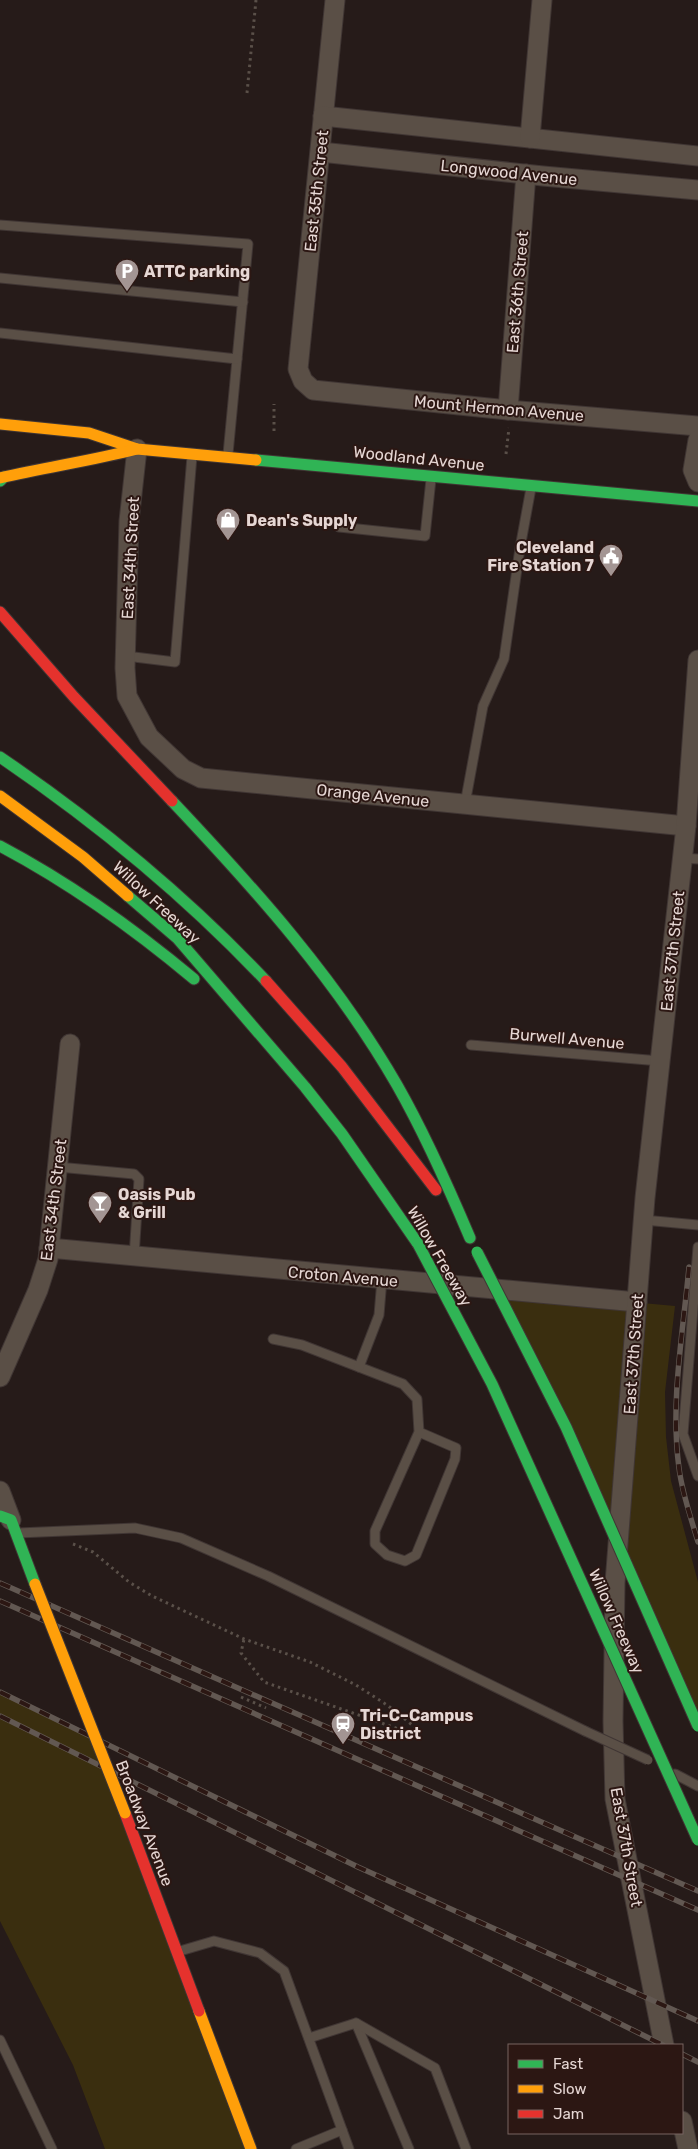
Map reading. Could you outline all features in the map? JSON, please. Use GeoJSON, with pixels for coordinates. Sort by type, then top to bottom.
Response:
{"type":"FeatureCollection","features":[{"type":"Feature","properties":{"kind":"main road","name":"Woodland Avenue"},"geometry":{"type":"LineString","coordinates":[[0,424],[89,433],[137,449],[698,501]]}},
{"type":"Feature","properties":{"kind":"main road","name":"Woodland Avenue"},"geometry":{"type":"LineString","coordinates":[[1,478],[49,466],[86,462],[137,449]]}},
{"type":"Feature","properties":{"kind":"main road"},"geometry":{"type":"LineString","coordinates":[[0,612],[29,648]]}},
{"type":"Feature","properties":{"kind":"main road"},"geometry":{"type":"LineString","coordinates":[[0,620],[29,648],[257,894],[303,948],[366,1036],[404,1099],[424,1134],[470,1238]]}},
{"type":"Feature","properties":{"kind":"main road","name":"Willow Freeway"},"geometry":{"type":"LineString","coordinates":[[0,757],[111,837],[164,881],[256,969],[311,1029],[373,1104],[470,1238],[520,1329],[629,1563],[698,1726]]}},
{"type":"Feature","properties":{"kind":"main road","name":"Willow Freeway"},"geometry":{"type":"LineString","coordinates":[[0,796],[82,857],[176,938],[342,1134],[418,1244],[492,1384],[698,1840]]}},
{"type":"Feature","properties":{"kind":"main road"},"geometry":{"type":"LineString","coordinates":[[0,846],[69,884],[120,919],[172,960],[260,1036]]}},
{"type":"Feature","properties":{"kind":"main road","name":"Broadway Avenue"},"geometry":{"type":"LineString","coordinates":[[9,1523],[125,1813],[251,2149]]}},
{"type":"Feature","properties":{"kind":"street","name":"East 35th Street"},"geometry":{"type":"LineString","coordinates":[[303,381],[298,369],[336,0]]}},
{"type":"Feature","properties":{"kind":"street"},"geometry":{"type":"LineString","coordinates":[[530,138],[542,0]]}},
{"type":"Feature","properties":{"kind":"street"},"geometry":{"type":"LineString","coordinates":[[323,116],[698,156]]}},
{"type":"Feature","properties":{"kind":"street","name":"Longwood Avenue"},"geometry":{"type":"LineString","coordinates":[[321,152],[698,190]]}},
{"type":"Feature","properties":{"kind":"street","name":"East 36th Street"},"geometry":{"type":"LineString","coordinates":[[508,419],[526,174]]}},
{"type":"Feature","properties":{"kind":"street","name":"Mount Hermon Avenue"},"geometry":{"type":"LineString","coordinates":[[303,381],[314,390],[508,419],[698,426]]}},
{"type":"Feature","properties":{"kind":"street"},"geometry":{"type":"LineString","coordinates":[[698,440],[693,470],[698,482]]}},
{"type":"Feature","properties":{"kind":"street","name":"East 34th Street"},"geometry":{"type":"LineString","coordinates":[[126,662],[129,521],[137,449]]}},
{"type":"Feature","properties":{"kind":"street","name":"East 37th Street"},"geometry":{"type":"LineString","coordinates":[[664,2044],[615,1799],[613,1721],[615,1584],[644,1220],[660,1061],[690,858],[686,826],[698,660]]}},
{"type":"Feature","properties":{"kind":"street","name":"Orange Avenue"},"geometry":{"type":"LineString","coordinates":[[126,662],[128,696],[149,737],[183,769],[201,778],[686,826]]}},
{"type":"Feature","properties":{"kind":"street","name":"East 34th Street"},"geometry":{"type":"LineString","coordinates":[[0,1377],[43,1278],[49,1248],[70,1044]]}},
{"type":"Feature","properties":{"kind":"street","name":"Croton Avenue"},"geometry":{"type":"LineString","coordinates":[[49,1248],[637,1302]]}},
{"type":"Feature","properties":{"kind":"street"},"geometry":{"type":"LineString","coordinates":[[0,1491],[9,1523]]}},
{"type":"Feature","properties":{"kind":"street"},"geometry":{"type":"LineString","coordinates":[[683,2126],[688,2149]]}},
{"type":"Feature","properties":{"kind":"lane"},"geometry":{"type":"LineString","coordinates":[[0,225],[248,244],[228,456]]}},
{"type":"Feature","properties":{"kind":"lane"},"geometry":{"type":"LineString","coordinates":[[0,278],[243,302]]}},
{"type":"Feature","properties":{"kind":"lane"},"geometry":{"type":"LineString","coordinates":[[0,333],[237,359]]}},
{"type":"Feature","properties":{"kind":"lane"},"geometry":{"type":"LineString","coordinates":[[126,662],[175,662],[192,453]]}},
{"type":"Feature","properties":{"kind":"lane"},"geometry":{"type":"LineString","coordinates":[[338,527],[425,536],[431,476]]}},
{"type":"Feature","properties":{"kind":"lane"},"geometry":{"type":"LineString","coordinates":[[465,804],[483,706],[504,659],[520,548],[532,486]]}},
{"type":"Feature","properties":{"kind":"lane","name":"Burwell Avenue"},"geometry":{"type":"LineString","coordinates":[[471,1045],[660,1061]]}},
{"type":"Feature","properties":{"kind":"lane"},"geometry":{"type":"LineString","coordinates":[[58,1167],[134,1174],[139,1179],[134,1256]]}},
{"type":"Feature","properties":{"kind":"lane"},"geometry":{"type":"LineString","coordinates":[[644,1220],[698,1225]]}},
{"type":"Feature","properties":{"kind":"lane"},"geometry":{"type":"LineString","coordinates":[[698,1247],[683,1434],[698,1476]]}},
{"type":"Feature","properties":{"kind":"lane"},"geometry":{"type":"LineString","coordinates":[[359,1367],[378,1315],[382,1279]]}},
{"type":"Feature","properties":{"kind":"lane"},"geometry":{"type":"LineString","coordinates":[[273,1339],[302,1345],[403,1384],[417,1399],[419,1432],[376,1532],[375,1544],[386,1555],[405,1561],[416,1556],[455,1459],[456,1448],[419,1432]]}},
{"type":"Feature","properties":{"kind":"lane"},"geometry":{"type":"LineString","coordinates":[[9,1523],[135,1528],[181,1538],[268,1576],[698,1786]]}},
{"type":"Feature","properties":{"kind":"lane"},"geometry":{"type":"LineString","coordinates":[[177,1952],[195,1945],[214,1941],[260,1953],[284,1971],[349,2149]]}},
{"type":"Feature","properties":{"kind":"lane"},"geometry":{"type":"LineString","coordinates":[[309,2038],[356,2023],[435,2068],[466,2149]]}},
{"type":"Feature","properties":{"kind":"lane"},"geometry":{"type":"LineString","coordinates":[[356,2023],[409,2149]]}},
{"type":"Feature","properties":{"kind":"lane"},"geometry":{"type":"LineString","coordinates":[[0,2040],[52,2149]]}},
{"type":"Feature","properties":{"kind":"lane"},"geometry":{"type":"LineString","coordinates":[[296,2149],[342,2130]]}},
{"type":"Feature","properties":{"kind":"path"},"geometry":{"type":"LineString","coordinates":[[247,93],[256,0]]}},
{"type":"Feature","properties":{"kind":"path"},"geometry":{"type":"LineString","coordinates":[[274,404],[274,431]]}},
{"type":"Feature","properties":{"kind":"path"},"geometry":{"type":"LineString","coordinates":[[506,454],[508,419]]}},
{"type":"Feature","properties":{"kind":"path"},"geometry":{"type":"LineString","coordinates":[[71,1544],[93,1552],[144,1592],[244,1639],[310,1662],[339,1676],[387,1705],[416,1728],[412,1734],[264,1682],[240,1653],[244,1639]]}},
{"type":"Feature","properties":{"kind":"path"},"geometry":{"type":"LineString","coordinates":[[241,1697],[266,1708]]}},
{"type":"Feature","properties":{"kind":"shaded area"},"geometry":{"type":"Polygon","coordinates":[[[501,1290],[675,1306],[665,1392],[666,1437],[671,1481],[698,1582],[698,1726],[501,1290]]]}},
{"type":"Feature","properties":{"kind":"shaded area"},"geometry":{"type":"Polygon","coordinates":[[[0,1692],[96,1739],[251,2149],[105,2149],[73,2065],[0,1921],[0,1692]]]}},
{"type":"Feature","properties":{"kind":"railway"},"geometry":{"type":"LineString","coordinates":[[689,1267],[678,1368],[676,1418],[682,1487],[698,1542]]}},
{"type":"Feature","properties":{"kind":"railway"},"geometry":{"type":"LineString","coordinates":[[0,1583],[698,1891]]}},
{"type":"Feature","properties":{"kind":"railway"},"geometry":{"type":"LineString","coordinates":[[0,1601],[698,1910]]}},
{"type":"Feature","properties":{"kind":"railway"},"geometry":{"type":"LineString","coordinates":[[0,1692],[358,1867],[698,2021]]}},
{"type":"Feature","properties":{"kind":"railway"},"geometry":{"type":"LineString","coordinates":[[0,1716],[661,2044]]}},
{"type":"Feature","properties":{"kind":"railway"},"geometry":{"type":"LineString","coordinates":[[683,2054],[698,2062]]}},
{"type":"Feature","properties":{"kind":"traffic: fast"},"geometry":{"type":"LineString","coordinates":[[256,460],[698,501]]}},
{"type":"Feature","properties":{"kind":"traffic: fast"},"geometry":{"type":"LineString","coordinates":[[0,481],[4,477]]}},
{"type":"Feature","properties":{"kind":"traffic: fast"},"geometry":{"type":"LineString","coordinates":[[0,757],[71,808],[139,861],[204,919],[266,981]]}},
{"type":"Feature","properties":{"kind":"traffic: fast"},"geometry":{"type":"LineString","coordinates":[[172,801],[293,936],[348,1008],[397,1085],[417,1122],[470,1238]]}},
{"type":"Feature","properties":{"kind":"traffic: fast"},"geometry":{"type":"LineString","coordinates":[[0,846],[51,875],[100,907],[194,979]]}},
{"type":"Feature","properties":{"kind":"traffic: fast"},"geometry":{"type":"LineString","coordinates":[[128,896],[177,938],[305,1087],[342,1134],[418,1244]]}},
{"type":"Feature","properties":{"kind":"traffic: fast"},"geometry":{"type":"LineString","coordinates":[[418,1244],[492,1384],[698,1840]]}},
{"type":"Feature","properties":{"kind":"traffic: fast"},"geometry":{"type":"LineString","coordinates":[[477,1252],[566,1427],[698,1726]]}},
{"type":"Feature","properties":{"kind":"traffic: fast"},"geometry":{"type":"LineString","coordinates":[[0,1516],[11,1520],[35,1584]]}},
{"type":"Feature","properties":{"kind":"traffic: slow"},"geometry":{"type":"LineString","coordinates":[[0,424],[89,433],[137,449],[256,460]]}},
{"type":"Feature","properties":{"kind":"traffic: slow"},"geometry":{"type":"LineString","coordinates":[[0,478],[137,449]]}},
{"type":"Feature","properties":{"kind":"traffic: slow"},"geometry":{"type":"LineString","coordinates":[[0,796],[83,857],[128,896]]}},
{"type":"Feature","properties":{"kind":"traffic: slow"},"geometry":{"type":"LineString","coordinates":[[35,1584],[125,1813]]}},
{"type":"Feature","properties":{"kind":"traffic: slow"},"geometry":{"type":"LineString","coordinates":[[199,2011],[251,2149]]}},
{"type":"Feature","properties":{"kind":"traffic: jam"},"geometry":{"type":"LineString","coordinates":[[0,612],[74,697],[172,801]]}},
{"type":"Feature","properties":{"kind":"traffic: jam"},"geometry":{"type":"LineString","coordinates":[[266,981],[342,1067],[436,1190]]}},
{"type":"Feature","properties":{"kind":"traffic: jam"},"geometry":{"type":"LineString","coordinates":[[125,1813],[199,2011]]}},
{"type":"Feature","properties":{"kind":"place","name":"ATTC parking"},"geometry":{"type":"Point","coordinates":[127,292]}},
{"type":"Feature","properties":{"kind":"place","name":"Dean's Supply"},"geometry":{"type":"Point","coordinates":[228,541]}},
{"type":"Feature","properties":{"kind":"place","name":"Cleveland Fire Station 7"},"geometry":{"type":"Point","coordinates":[611,577]}},
{"type":"Feature","properties":{"kind":"place","name":"Oasis Pub & Grill"},"geometry":{"type":"Point","coordinates":[100,1224]}},
{"type":"Feature","properties":{"kind":"place","name":"Tri-C–Campus District"},"geometry":{"type":"Point","coordinates":[343,1745]}}]}
